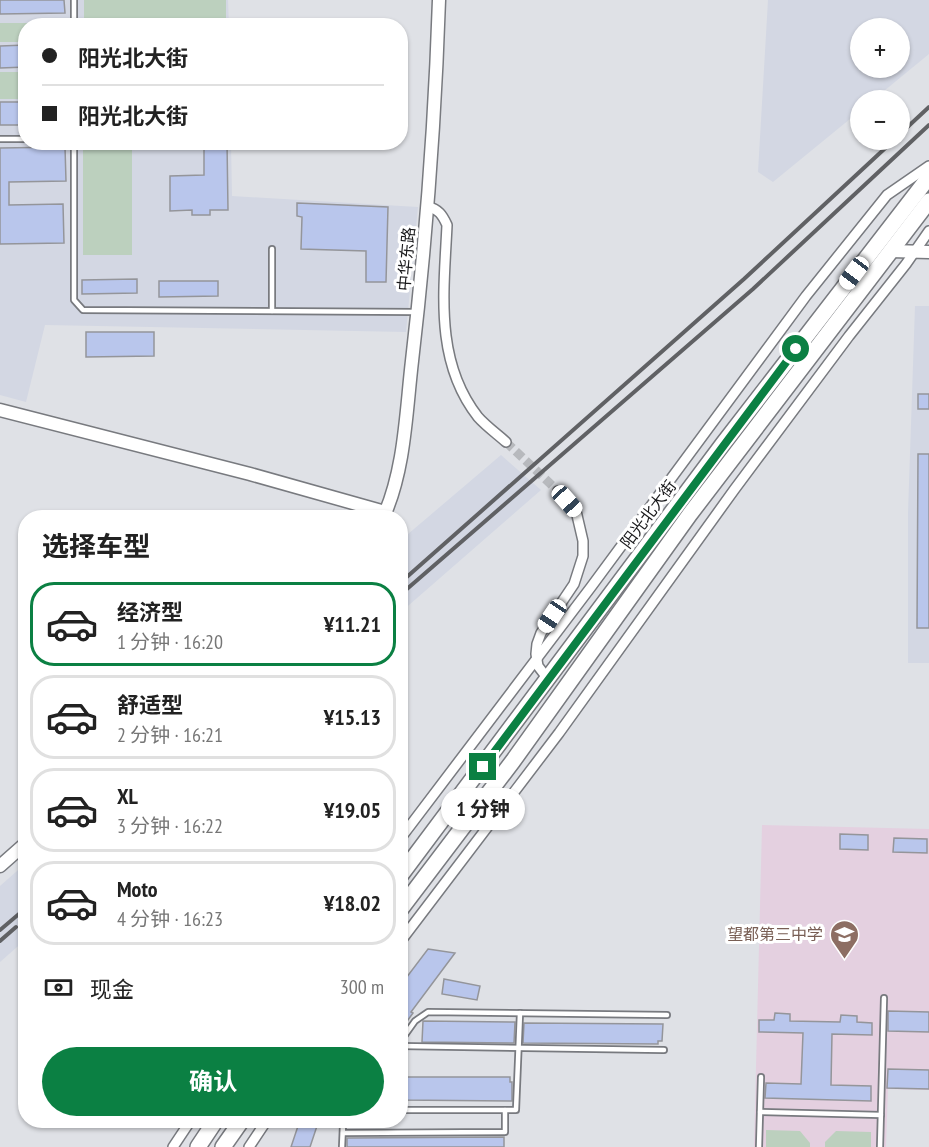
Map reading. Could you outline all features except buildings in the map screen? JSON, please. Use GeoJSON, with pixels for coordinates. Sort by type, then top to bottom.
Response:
{"type":"FeatureCollection","features":[{"type":"Feature","properties":{"kind":"highway","name":"阳光北大街"},"geometry":{"type":"LineString","coordinates":[[408,865],[723,444],[929,177]]}},
{"type":"Feature","properties":{"kind":"highway","name":"阳光北大街"},"geometry":{"type":"LineString","coordinates":[[408,899],[513,761],[697,505],[929,201]]}},
{"type":"Feature","properties":{"kind":"highway"},"geometry":{"type":"LineString","coordinates":[[198,1147],[211,1128]]}},
{"type":"Feature","properties":{"kind":"highway"},"geometry":{"type":"LineString","coordinates":[[223,1147],[236,1128]]}},
{"type":"Feature","properties":{"kind":"street","name":"中华东路"},"geometry":{"type":"LineString","coordinates":[[385,510],[400,455],[417,312],[427,206],[439,0]]}},
{"type":"Feature","properties":{"kind":"street"},"geometry":{"type":"LineString","coordinates":[[408,828],[537,659],[806,296],[886,195],[929,166]]}},
{"type":"Feature","properties":{"kind":"street"},"geometry":{"type":"LineString","coordinates":[[427,206],[441,213],[447,225],[443,317],[451,364],[460,389],[470,406],[480,419],[506,442]]}},
{"type":"Feature","properties":{"kind":"street"},"geometry":{"type":"LineString","coordinates":[[408,931],[559,733],[734,490],[929,231]]}},
{"type":"Feature","properties":{"kind":"street"},"geometry":{"type":"LineString","coordinates":[[890,251],[929,252]]}},
{"type":"Feature","properties":{"kind":"street"},"geometry":{"type":"LineString","coordinates":[[0,410],[238,471],[367,510]]}},
{"type":"Feature","properties":{"kind":"street"},"geometry":{"type":"LineString","coordinates":[[548,679],[538,666],[537,644],[541,633],[574,584],[583,556],[584,541],[576,511],[558,491]]}},
{"type":"Feature","properties":{"kind":"street"},"geometry":{"type":"LineString","coordinates":[[0,866],[18,850]]}},
{"type":"Feature","properties":{"kind":"street"},"geometry":{"type":"LineString","coordinates":[[174,1147],[186,1128]]}},
{"type":"Feature","properties":{"kind":"street"},"geometry":{"type":"LineString","coordinates":[[249,1147],[262,1128]]}},
{"type":"Feature","properties":{"kind":"lane"},"geometry":{"type":"LineString","coordinates":[[74,0],[74,18]]}},
{"type":"Feature","properties":{"kind":"lane"},"geometry":{"type":"LineString","coordinates":[[0,139],[18,139]]}},
{"type":"Feature","properties":{"kind":"lane"},"geometry":{"type":"LineString","coordinates":[[74,150],[74,300],[83,310],[417,312]]}},
{"type":"Feature","properties":{"kind":"lane"},"geometry":{"type":"LineString","coordinates":[[272,249],[272,311]]}},
{"type":"Feature","properties":{"kind":"lane"},"geometry":{"type":"LineString","coordinates":[[880,1147],[884,998]]}},
{"type":"Feature","properties":{"kind":"lane"},"geometry":{"type":"LineString","coordinates":[[408,1031],[415,1021],[428,1012],[667,1015]]}},
{"type":"Feature","properties":{"kind":"lane"},"geometry":{"type":"LineString","coordinates":[[408,1110],[516,1110],[520,1014]]}},
{"type":"Feature","properties":{"kind":"lane"},"geometry":{"type":"LineString","coordinates":[[408,1046],[664,1050]]}},
{"type":"Feature","properties":{"kind":"lane"},"geometry":{"type":"LineString","coordinates":[[759,1147],[761,1077]]}},
{"type":"Feature","properties":{"kind":"lane"},"geometry":{"type":"LineString","coordinates":[[343,1132],[505,1132],[505,1110]]}},
{"type":"Feature","properties":{"kind":"lane"},"geometry":{"type":"LineString","coordinates":[[760,1112],[881,1115]]}},
{"type":"Feature","properties":{"kind":"lane"},"geometry":{"type":"LineString","coordinates":[[342,1147],[343,1128]]}},
{"type":"Feature","properties":{"kind":"shaded area"},"geometry":{"type":"Polygon","coordinates":[[[0,0],[228,0],[229,18],[18,18],[18,150],[231,150],[232,196],[418,207],[406,332],[45,325],[26,402],[0,395],[0,0]]]}},
{"type":"Feature","properties":{"kind":"shaded area"},"geometry":{"type":"Polygon","coordinates":[[[768,0],[929,0],[929,54],[910,70],[910,18],[850,18],[850,78],[900,78],[885,90],[850,90],[850,119],[773,182],[758,172],[768,0]]]}},
{"type":"Feature","properties":{"kind":"shaded area"},"geometry":{"type":"Polygon","coordinates":[[[915,306],[929,306],[929,663],[908,663],[908,513],[915,306]]]}},
{"type":"Feature","properties":{"kind":"shaded area"},"geometry":{"type":"Polygon","coordinates":[[[501,455],[541,490],[408,606],[408,534],[501,455]]]}},
{"type":"Feature","properties":{"kind":"shaded area","name":"望都第三中学"},"geometry":{"type":"Polygon","coordinates":[[[762,825],[929,829],[929,1090],[888,1089],[886,1147],[754,1147],[762,825]]]}},
{"type":"Feature","properties":{"kind":"shaded area"},"geometry":{"type":"Polygon","coordinates":[[[18,870],[18,946],[0,962],[0,886],[18,870]]]}},
{"type":"Feature","properties":{"kind":"green space"},"geometry":{"type":"Polygon","coordinates":[[[84,0],[226,0],[226,18],[84,18],[84,0]]]}},
{"type":"Feature","properties":{"kind":"green space"},"geometry":{"type":"Polygon","coordinates":[[[0,23],[18,23],[18,42],[0,42],[0,23]]]}},
{"type":"Feature","properties":{"kind":"green space"},"geometry":{"type":"Polygon","coordinates":[[[0,72],[18,72],[18,99],[0,99],[0,72]]]}},
{"type":"Feature","properties":{"kind":"green space"},"geometry":{"type":"Polygon","coordinates":[[[83,150],[132,150],[132,255],[83,255],[83,150]]]}},
{"type":"Feature","properties":{"kind":"green space"},"geometry":{"type":"Polygon","coordinates":[[[766,1130],[800,1131],[810,1143],[810,1147],[766,1147],[766,1130]]]}},
{"type":"Feature","properties":{"kind":"green space"},"geometry":{"type":"Polygon","coordinates":[[[836,1131],[871,1132],[871,1147],[825,1147],[825,1142],[836,1131]]]}},
{"type":"Feature","properties":{"kind":"tunnel"},"geometry":{"type":"LineString","coordinates":[[506,442],[558,491]]}},
{"type":"Feature","properties":{"kind":"railway"},"geometry":{"type":"LineString","coordinates":[[910,125],[929,107]]}},
{"type":"Feature","properties":{"kind":"railway"},"geometry":{"type":"LineString","coordinates":[[408,588],[753,289],[929,125]]}},
{"type":"Feature","properties":{"kind":"railway"},"geometry":{"type":"LineString","coordinates":[[408,576],[744,279],[883,150]]}},
{"type":"Feature","properties":{"kind":"railway"},"geometry":{"type":"LineString","coordinates":[[0,930],[18,915]]}},
{"type":"Feature","properties":{"kind":"railway"},"geometry":{"type":"LineString","coordinates":[[0,941],[16,927]]}},
{"type":"Feature","properties":{"kind":"place","name":"望都第三中学"},"geometry":{"type":"Point","coordinates":[844,960]}},
{"type":"Feature","properties":{"kind":"route"},"geometry":{"type":"LineString","coordinates":[[483,767],[796,349]]}}]}
